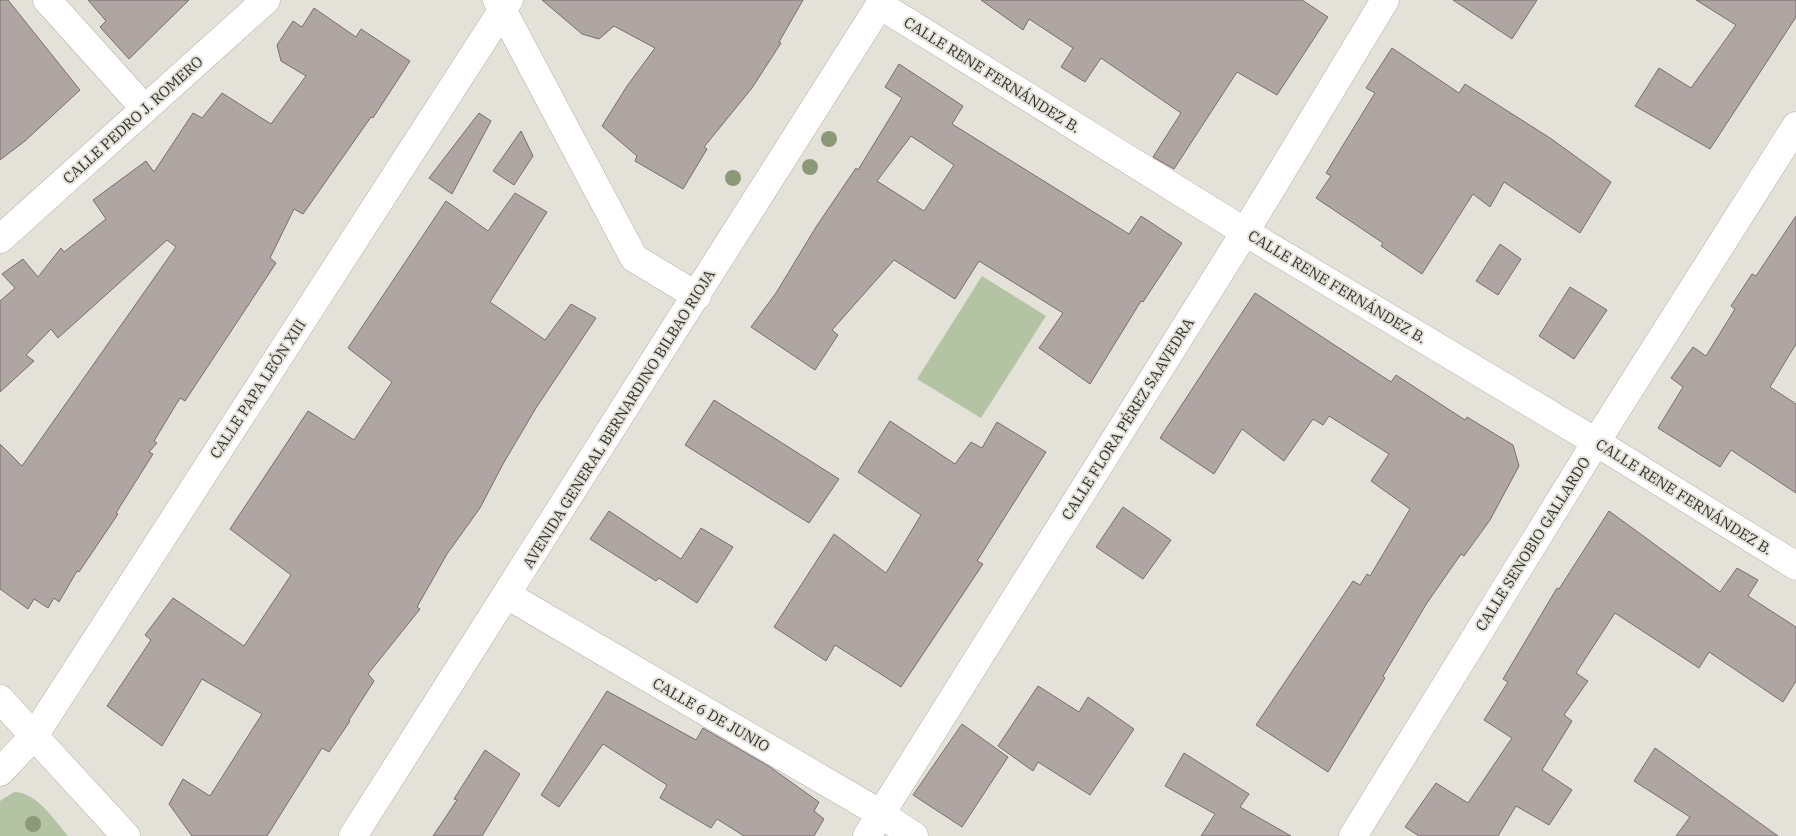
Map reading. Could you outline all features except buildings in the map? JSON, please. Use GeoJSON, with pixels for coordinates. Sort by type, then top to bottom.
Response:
{"type":"FeatureCollection","features":[{"type":"Feature","properties":{"kind":"street"},"geometry":{"type":"LineString","coordinates":[[47,0],[144,109]]}},
{"type":"Feature","properties":{"kind":"street","name":"CALLE PEDRO J. ROMERO"},"geometry":{"type":"LineString","coordinates":[[0,239],[266,0]]}},
{"type":"Feature","properties":{"kind":"street","name":"CALLE FLORA PÉREZ SAAVEDRA"},"geometry":{"type":"LineString","coordinates":[[874,825],[1245,232],[1385,0]]}},
{"type":"Feature","properties":{"kind":"street","name":"CALLE RENE FERNÁNDEZ B."},"geometry":{"type":"LineString","coordinates":[[881,2],[1245,232],[1596,442],[1796,566]]}},
{"type":"Feature","properties":{"kind":"street","name":"AVENIDA GENERAL BERNARDINO BILBAO RIOJA"},"geometry":{"type":"LineString","coordinates":[[353,836],[881,2]]}},
{"type":"Feature","properties":{"kind":"street"},"geometry":{"type":"LineString","coordinates":[[503,3],[634,258],[696,296]]}},
{"type":"Feature","properties":{"kind":"street","name":"CALLE PAPA LEÓN XIII"},"geometry":{"type":"LineString","coordinates":[[0,772],[34,736],[503,3]]}},
{"type":"Feature","properties":{"kind":"street","name":"CALLE SENOBIO GALLARDO"},"geometry":{"type":"LineString","coordinates":[[1353,836],[1596,442],[1796,126]]}},
{"type":"Feature","properties":{"kind":"street","name":"CALLE 6 DE JUNIO"},"geometry":{"type":"LineString","coordinates":[[507,595],[874,825],[914,836]]}},
{"type":"Feature","properties":{"kind":"street"},"geometry":{"type":"LineString","coordinates":[[0,699],[126,836]]}},
{"type":"Feature","properties":{"kind":"green space"},"geometry":{"type":"Polygon","coordinates":[[[982,276],[1046,316],[981,418],[917,379],[982,276]]]}},
{"type":"Feature","properties":{"kind":"green space"},"geometry":{"type":"Polygon","coordinates":[[[14,792],[22,793],[38,802],[68,836],[0,836],[0,801],[14,792]]]}}]}
